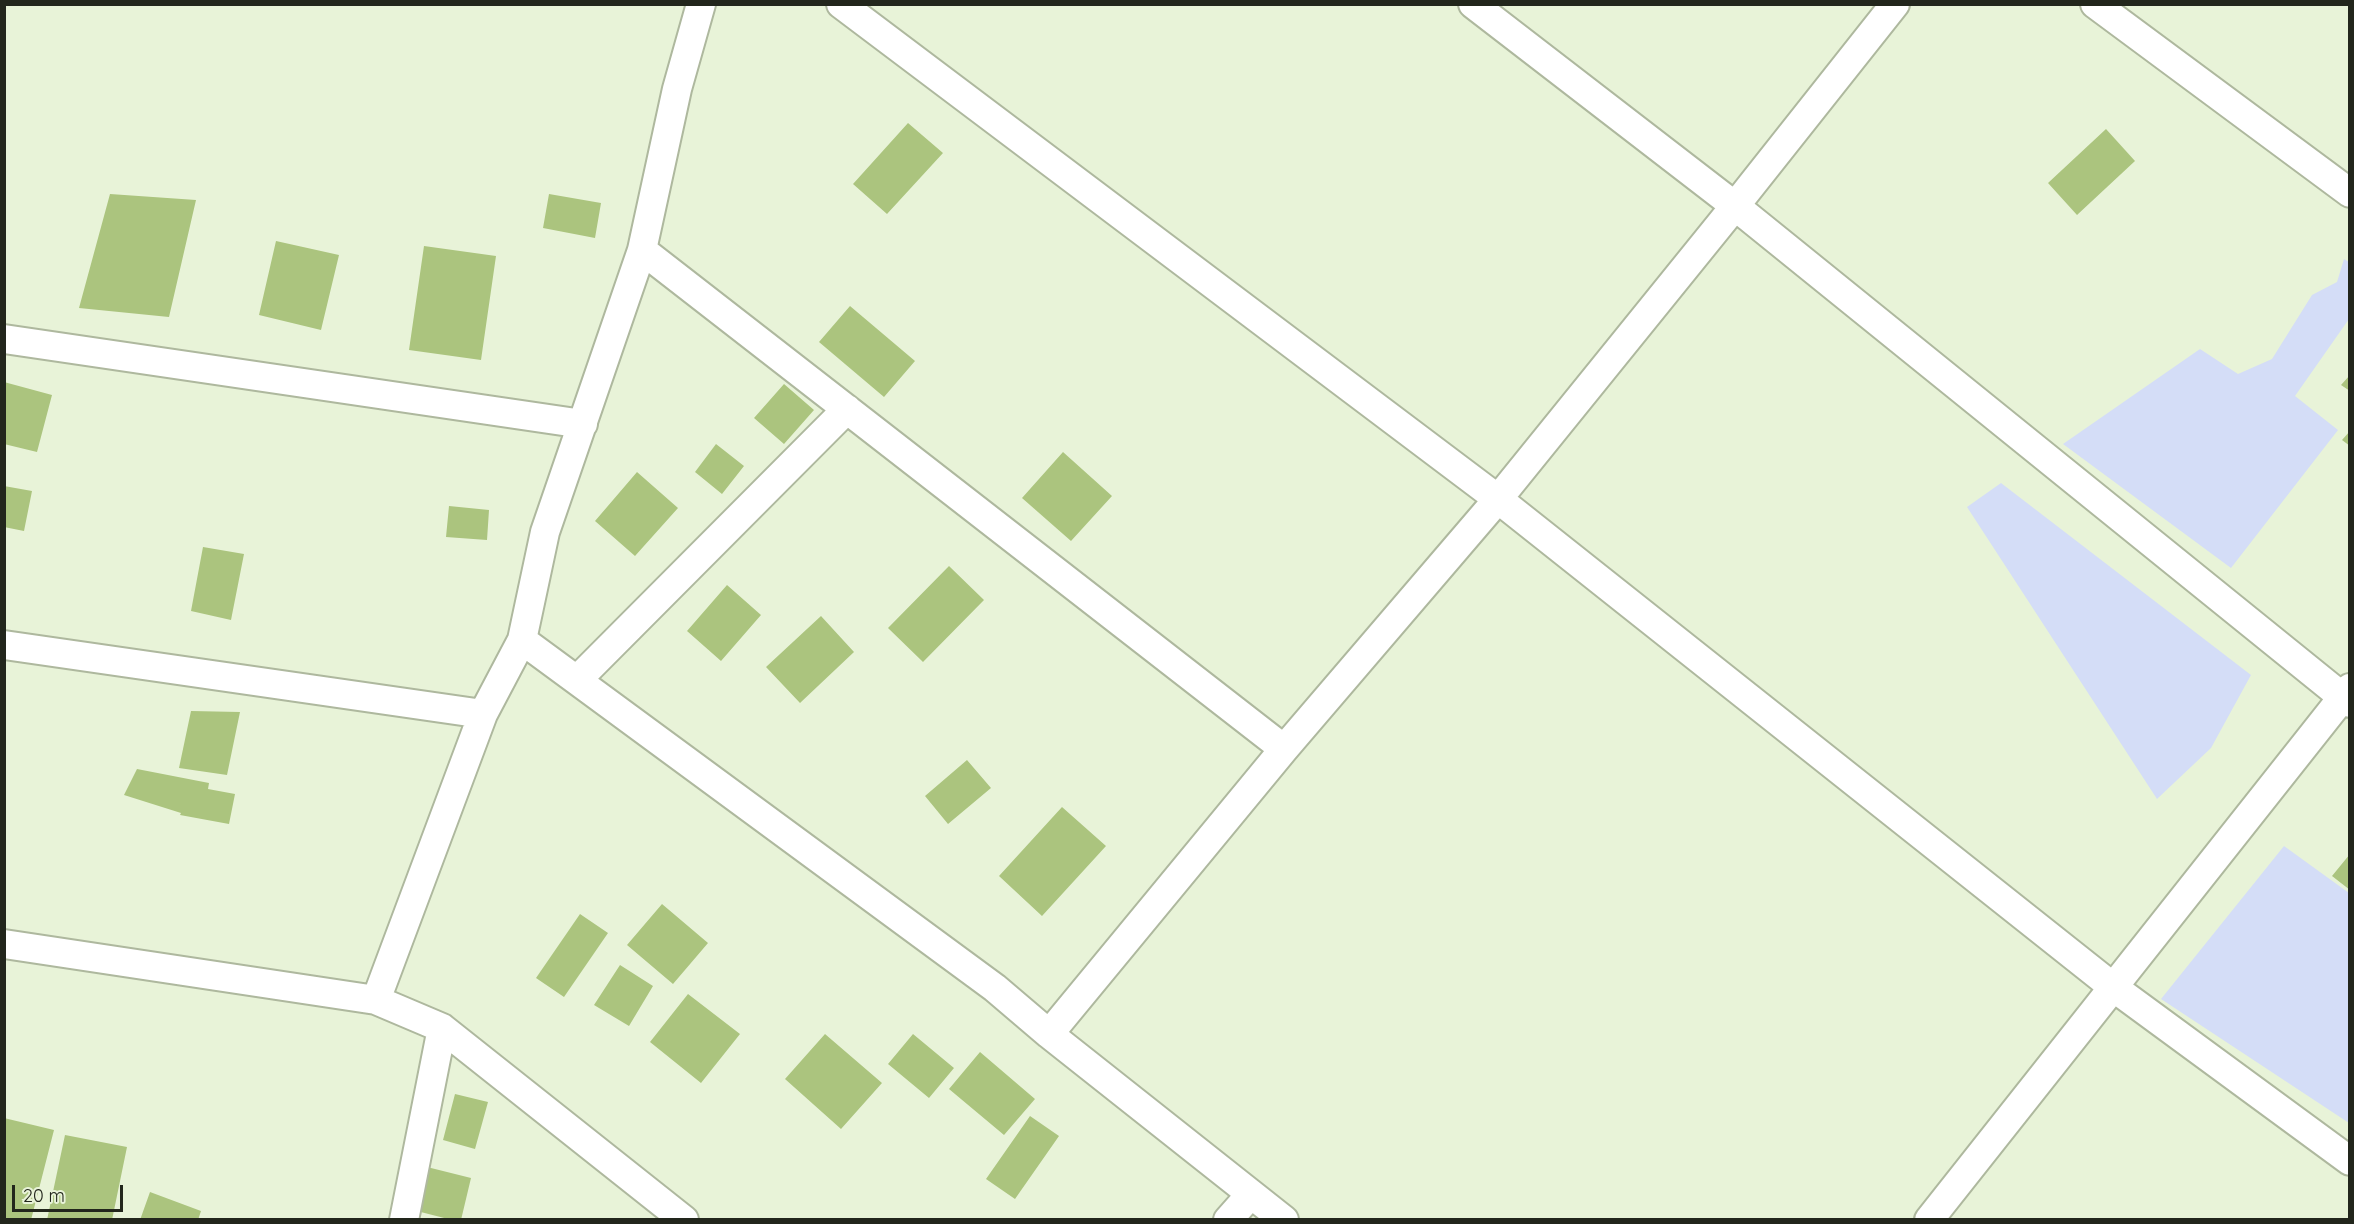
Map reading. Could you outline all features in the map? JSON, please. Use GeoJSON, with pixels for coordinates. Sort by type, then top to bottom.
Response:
{"type":"FeatureCollection","features":[{"type":"Feature","properties":{"kind":"street"},"geometry":{"type":"LineString","coordinates":[[376,1000],[483,714],[522,640],[544,532],[642,250],[676,89],[701,4]]}},
{"type":"Feature","properties":{"kind":"street"},"geometry":{"type":"LineString","coordinates":[[842,4],[1498,499],[2112,987],[2349,1161]]}},
{"type":"Feature","properties":{"kind":"street"},"geometry":{"type":"LineString","coordinates":[[1473,4],[1735,206],[2347,696],[2112,987],[1929,1220]]}},
{"type":"Feature","properties":{"kind":"street"},"geometry":{"type":"LineString","coordinates":[[1049,1034],[1284,749],[1498,499],[1895,4]]}},
{"type":"Feature","properties":{"kind":"street"},"geometry":{"type":"LineString","coordinates":[[2095,4],[2349,193]]}},
{"type":"Feature","properties":{"kind":"street"},"geometry":{"type":"LineString","coordinates":[[642,250],[1284,749]]}},
{"type":"Feature","properties":{"kind":"street"},"geometry":{"type":"LineString","coordinates":[[4,339],[583,424]]}},
{"type":"Feature","properties":{"kind":"street"},"geometry":{"type":"LineString","coordinates":[[577,680],[847,409]]}},
{"type":"Feature","properties":{"kind":"street"},"geometry":{"type":"LineString","coordinates":[[522,640],[995,988],[1049,1034],[1284,1220]]}},
{"type":"Feature","properties":{"kind":"street"},"geometry":{"type":"LineString","coordinates":[[4,645],[483,714]]}},
{"type":"Feature","properties":{"kind":"street"},"geometry":{"type":"LineString","coordinates":[[4,944],[376,1000],[442,1028],[684,1220]]}},
{"type":"Feature","properties":{"kind":"street"},"geometry":{"type":"LineString","coordinates":[[404,1220],[442,1028]]}},
{"type":"Feature","properties":{"kind":"street"},"geometry":{"type":"LineString","coordinates":[[1228,1220],[1251,1194]]}},
{"type":"Feature","properties":{"kind":"shaded area"},"geometry":{"type":"Polygon","coordinates":[[[2344,259],[2349,262],[2349,319],[2295,396],[2338,430],[2231,568],[2063,444],[2200,349],[2238,374],[2272,359],[2312,295],[2337,282],[2344,259]]]}},
{"type":"Feature","properties":{"kind":"shaded area"},"geometry":{"type":"Polygon","coordinates":[[[2001,483],[2251,675],[2211,748],[2157,799],[1967,507],[2001,483]]]}},
{"type":"Feature","properties":{"kind":"shaded area"},"geometry":{"type":"Polygon","coordinates":[[[2284,846],[2349,893],[2349,1123],[2161,999],[2284,846]]]}},
{"type":"Feature","properties":{"kind":"building"},"geometry":{"type":"Polygon","coordinates":[[[908,123],[943,153],[887,214],[853,184],[908,123]]]}},
{"type":"Feature","properties":{"kind":"building"},"geometry":{"type":"Polygon","coordinates":[[[2106,129],[2135,161],[2077,215],[2048,183],[2106,129]]]}},
{"type":"Feature","properties":{"kind":"building"},"geometry":{"type":"Polygon","coordinates":[[[110,194],[196,200],[169,317],[79,308],[110,194]]]}},
{"type":"Feature","properties":{"kind":"building"},"geometry":{"type":"Polygon","coordinates":[[[549,194],[601,203],[595,238],[543,228],[549,194]]]}},
{"type":"Feature","properties":{"kind":"building"},"geometry":{"type":"Polygon","coordinates":[[[276,241],[339,255],[321,330],[259,315],[276,241]]]}},
{"type":"Feature","properties":{"kind":"building"},"geometry":{"type":"Polygon","coordinates":[[[424,246],[496,256],[481,360],[409,350],[424,246]]]}},
{"type":"Feature","properties":{"kind":"building"},"geometry":{"type":"Polygon","coordinates":[[[850,306],[915,361],[884,397],[819,342],[850,306]]]}},
{"type":"Feature","properties":{"kind":"building"},"geometry":{"type":"Polygon","coordinates":[[[2350,375],[2350,391],[2341,385],[2350,375]]]}},
{"type":"Feature","properties":{"kind":"building"},"geometry":{"type":"Polygon","coordinates":[[[4,382],[52,395],[37,452],[4,444],[4,382]]]}},
{"type":"Feature","properties":{"kind":"building"},"geometry":{"type":"Polygon","coordinates":[[[784,384],[814,410],[784,444],[754,418],[784,384]]]}},
{"type":"Feature","properties":{"kind":"building"},"geometry":{"type":"Polygon","coordinates":[[[2350,431],[2350,446],[2342,440],[2350,431]]]}},
{"type":"Feature","properties":{"kind":"building"},"geometry":{"type":"Polygon","coordinates":[[[716,444],[744,466],[722,494],[695,472],[716,444]]]}},
{"type":"Feature","properties":{"kind":"building"},"geometry":{"type":"Polygon","coordinates":[[[1063,452],[1112,496],[1071,541],[1022,498],[1063,452]]]}},
{"type":"Feature","properties":{"kind":"building"},"geometry":{"type":"Polygon","coordinates":[[[637,472],[678,508],[635,556],[595,521],[637,472]]]}},
{"type":"Feature","properties":{"kind":"building"},"geometry":{"type":"Polygon","coordinates":[[[4,486],[32,491],[24,531],[4,527],[4,486]]]}},
{"type":"Feature","properties":{"kind":"building"},"geometry":{"type":"Polygon","coordinates":[[[449,506],[489,510],[487,540],[446,537],[449,506]]]}},
{"type":"Feature","properties":{"kind":"building"},"geometry":{"type":"Polygon","coordinates":[[[203,547],[244,554],[231,620],[191,611],[203,547]]]}},
{"type":"Feature","properties":{"kind":"building"},"geometry":{"type":"Polygon","coordinates":[[[949,566],[984,600],[923,662],[888,628],[949,566]]]}},
{"type":"Feature","properties":{"kind":"building"},"geometry":{"type":"Polygon","coordinates":[[[727,585],[761,615],[721,661],[687,631],[727,585]]]}},
{"type":"Feature","properties":{"kind":"building"},"geometry":{"type":"Polygon","coordinates":[[[821,616],[854,652],[800,703],[766,667],[821,616]]]}},
{"type":"Feature","properties":{"kind":"building"},"geometry":{"type":"Polygon","coordinates":[[[191,711],[240,712],[227,775],[179,768],[191,711]]]}},
{"type":"Feature","properties":{"kind":"building"},"geometry":{"type":"Polygon","coordinates":[[[967,760],[991,788],[948,824],[925,796],[967,760]]]}},
{"type":"Feature","properties":{"kind":"building"},"geometry":{"type":"Polygon","coordinates":[[[137,769],[209,783],[208,789],[235,794],[229,824],[180,815],[181,813],[124,795],[137,769]]]}},
{"type":"Feature","properties":{"kind":"building"},"geometry":{"type":"Polygon","coordinates":[[[1062,807],[1106,846],[1042,916],[999,876],[1062,807]]]}},
{"type":"Feature","properties":{"kind":"building"},"geometry":{"type":"Polygon","coordinates":[[[2350,854],[2350,890],[2332,876],[2350,854]]]}},
{"type":"Feature","properties":{"kind":"building"},"geometry":{"type":"Polygon","coordinates":[[[662,904],[708,943],[673,984],[627,945],[662,904]]]}},
{"type":"Feature","properties":{"kind":"building"},"geometry":{"type":"Polygon","coordinates":[[[580,914],[608,933],[564,997],[536,978],[580,914]]]}},
{"type":"Feature","properties":{"kind":"building"},"geometry":{"type":"Polygon","coordinates":[[[620,965],[653,986],[629,1026],[594,1005],[620,965]]]}},
{"type":"Feature","properties":{"kind":"building"},"geometry":{"type":"Polygon","coordinates":[[[688,994],[740,1034],[701,1083],[650,1042],[688,994]]]}},
{"type":"Feature","properties":{"kind":"building"},"geometry":{"type":"Polygon","coordinates":[[[825,1034],[882,1083],[841,1129],[785,1079],[825,1034]]]}},
{"type":"Feature","properties":{"kind":"building"},"geometry":{"type":"Polygon","coordinates":[[[913,1034],[954,1068],[929,1098],[888,1064],[913,1034]]]}},
{"type":"Feature","properties":{"kind":"building"},"geometry":{"type":"Polygon","coordinates":[[[980,1052],[1035,1099],[1004,1135],[949,1089],[980,1052]]]}},
{"type":"Feature","properties":{"kind":"building"},"geometry":{"type":"Polygon","coordinates":[[[455,1094],[488,1102],[475,1149],[443,1140],[455,1094]]]}},
{"type":"Feature","properties":{"kind":"building"},"geometry":{"type":"Polygon","coordinates":[[[1030,1116],[1059,1136],[1015,1199],[986,1179],[1030,1116]]]}},
{"type":"Feature","properties":{"kind":"building"},"geometry":{"type":"Polygon","coordinates":[[[4,1118],[54,1130],[31,1220],[4,1220],[4,1118]]]}},
{"type":"Feature","properties":{"kind":"building"},"geometry":{"type":"Polygon","coordinates":[[[65,1135],[127,1147],[112,1220],[47,1220],[65,1135]]]}},
{"type":"Feature","properties":{"kind":"building"},"geometry":{"type":"Polygon","coordinates":[[[419,1165],[471,1178],[461,1220],[452,1220],[409,1209],[419,1165]]]}},
{"type":"Feature","properties":{"kind":"building"},"geometry":{"type":"Polygon","coordinates":[[[150,1192],[201,1211],[198,1220],[140,1220],[150,1192]]]}}]}
